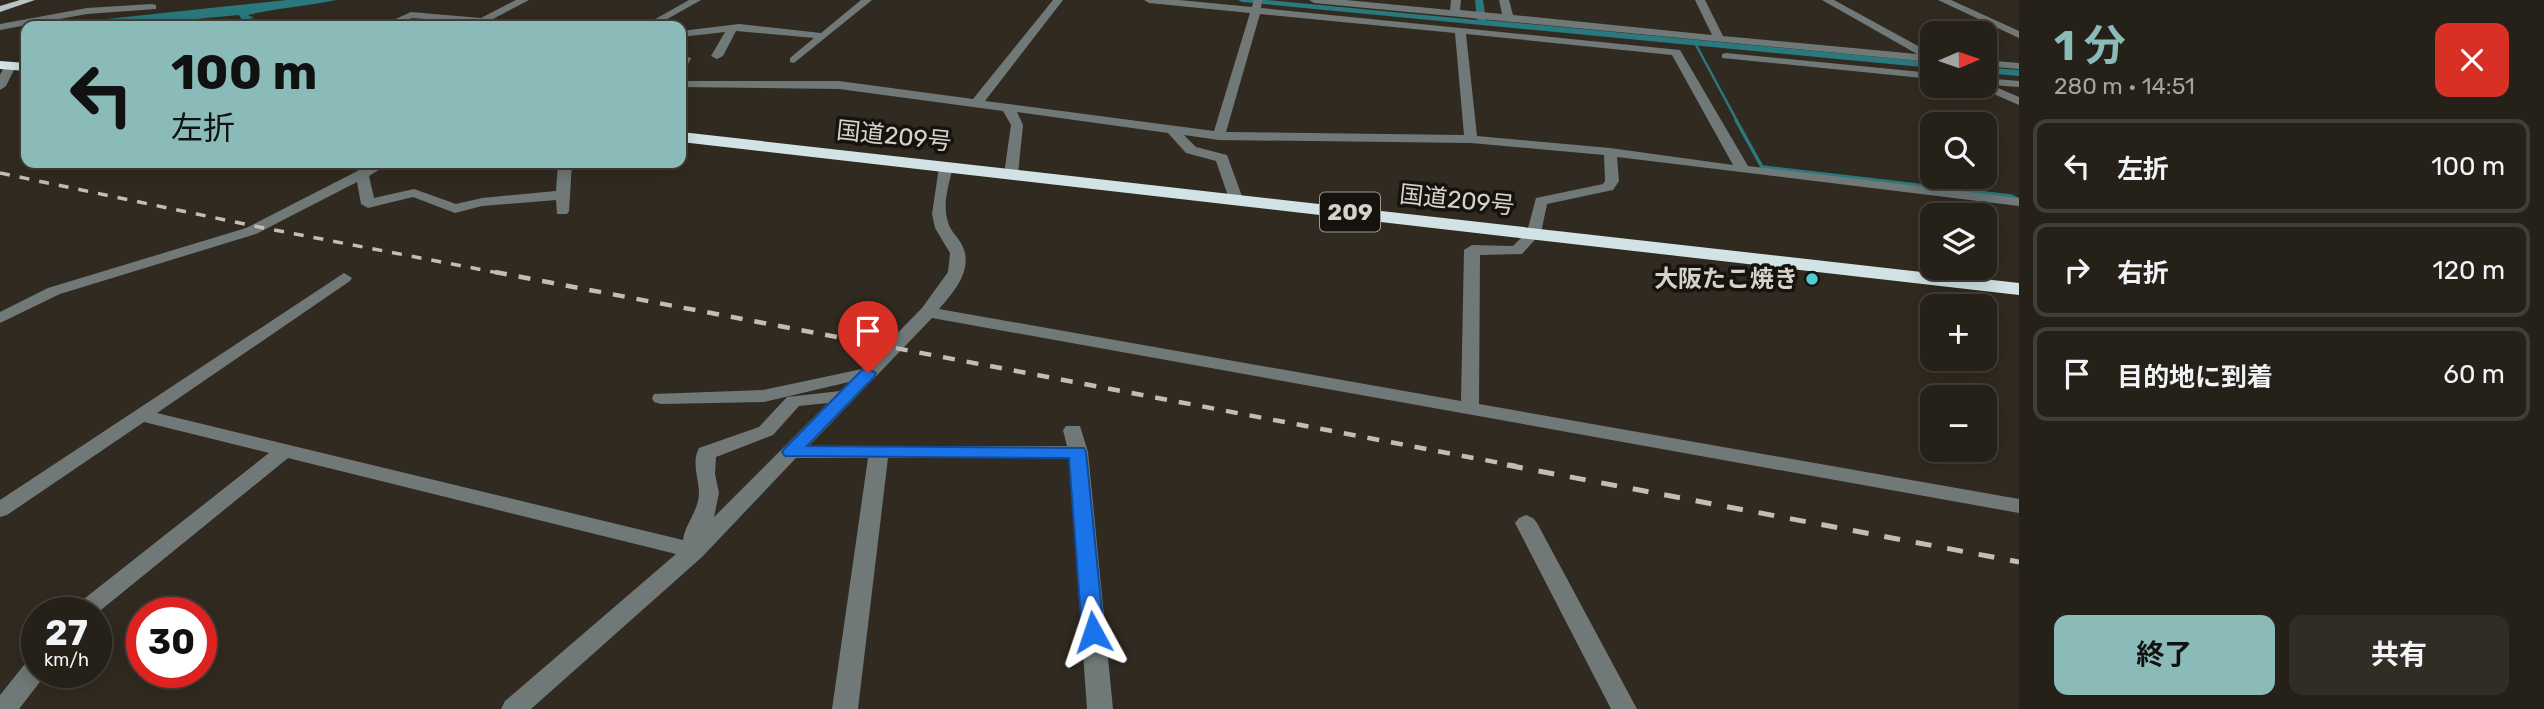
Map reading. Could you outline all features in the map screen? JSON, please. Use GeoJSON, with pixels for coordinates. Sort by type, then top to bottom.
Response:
{"type":"FeatureCollection","features":[{"type":"Feature","properties":{"kind":"highway","name":"国道209号"},"geometry":{"type":"LineString","coordinates":[[686,138],[2019,289]]}},
{"type":"Feature","properties":{"kind":"main road"},"geometry":{"type":"LineString","coordinates":[[0,9],[30,0]]}},
{"type":"Feature","properties":{"kind":"street"},"geometry":{"type":"LineString","coordinates":[[484,20],[524,0]]}},
{"type":"Feature","properties":{"kind":"street"},"geometry":{"type":"LineString","coordinates":[[657,21],[696,0]]}},
{"type":"Feature","properties":{"kind":"street"},"geometry":{"type":"LineString","coordinates":[[794,60],[867,0]]}},
{"type":"Feature","properties":{"kind":"street"},"geometry":{"type":"LineString","coordinates":[[976,104],[1058,0]]}},
{"type":"Feature","properties":{"kind":"street"},"geometry":{"type":"LineString","coordinates":[[1149,0],[1257,7],[1676,52],[1744,170]]}},
{"type":"Feature","properties":{"kind":"street"},"geometry":{"type":"LineString","coordinates":[[1314,0],[1920,57]]}},
{"type":"Feature","properties":{"kind":"street"},"geometry":{"type":"LineString","coordinates":[[1455,0],[1455,13]]}},
{"type":"Feature","properties":{"kind":"street"},"geometry":{"type":"LineString","coordinates":[[1504,0],[1508,18]]}},
{"type":"Feature","properties":{"kind":"street"},"geometry":{"type":"LineString","coordinates":[[1700,0],[1719,38]]}},
{"type":"Feature","properties":{"kind":"street"},"geometry":{"type":"LineString","coordinates":[[1827,0],[1920,51]]}},
{"type":"Feature","properties":{"kind":"street"},"geometry":{"type":"LineString","coordinates":[[1943,0],[2019,35]]}},
{"type":"Feature","properties":{"kind":"street"},"geometry":{"type":"LineString","coordinates":[[1954,0],[1985,13]]}},
{"type":"Feature","properties":{"kind":"street"},"geometry":{"type":"LineString","coordinates":[[33,21],[87,11],[158,3]]}},
{"type":"Feature","properties":{"kind":"street"},"geometry":{"type":"LineString","coordinates":[[1219,136],[1257,7]]}},
{"type":"Feature","properties":{"kind":"street"},"geometry":{"type":"LineString","coordinates":[[1408,24],[1410,10]]}},
{"type":"Feature","properties":{"kind":"street"},"geometry":{"type":"LineString","coordinates":[[397,21],[411,15],[490,21]]}},
{"type":"Feature","properties":{"kind":"street"},"geometry":{"type":"LineString","coordinates":[[0,27],[21,23]]}},
{"type":"Feature","properties":{"kind":"street"},"geometry":{"type":"LineString","coordinates":[[686,33],[732,28],[823,36]]}},
{"type":"Feature","properties":{"kind":"street"},"geometry":{"type":"LineString","coordinates":[[717,56],[732,28]]}},
{"type":"Feature","properties":{"kind":"street"},"geometry":{"type":"LineString","coordinates":[[1460,30],[1471,139]]}},
{"type":"Feature","properties":{"kind":"street"},"geometry":{"type":"LineString","coordinates":[[1726,56],[1920,75]]}},
{"type":"Feature","properties":{"kind":"street"},"geometry":{"type":"LineString","coordinates":[[1997,64],[2019,66]]}},
{"type":"Feature","properties":{"kind":"street"},"geometry":{"type":"LineString","coordinates":[[0,86],[5,65]]}},
{"type":"Feature","properties":{"kind":"street"},"geometry":{"type":"LineString","coordinates":[[1997,83],[2019,84]]}},
{"type":"Feature","properties":{"kind":"street"},"geometry":{"type":"LineString","coordinates":[[686,84],[839,86],[1219,136],[1471,139],[1610,152],[2019,202]]}},
{"type":"Feature","properties":{"kind":"street"},"geometry":{"type":"LineString","coordinates":[[1997,90],[2019,101]]}},
{"type":"Feature","properties":{"kind":"street"},"geometry":{"type":"LineString","coordinates":[[1008,108],[1017,125],[1011,174]]}},
{"type":"Feature","properties":{"kind":"street"},"geometry":{"type":"LineString","coordinates":[[1172,130],[1191,150],[1222,158],[1236,199]]}},
{"type":"Feature","properties":{"kind":"street"},"geometry":{"type":"LineString","coordinates":[[1470,410],[1472,250],[1517,251],[1534,233],[1541,201],[1608,187],[1612,181],[1610,152]]}},
{"type":"Feature","properties":{"kind":"street"},"geometry":{"type":"LineString","coordinates":[[514,709],[694,551],[928,312],[953,283],[955,246],[944,233],[939,212],[946,167]]}},
{"type":"Feature","properties":{"kind":"street"},"geometry":{"type":"LineString","coordinates":[[0,318],[54,291],[251,231],[373,168]]}},
{"type":"Feature","properties":{"kind":"street"},"geometry":{"type":"LineString","coordinates":[[562,212],[565,168]]}},
{"type":"Feature","properties":{"kind":"street"},"geometry":{"type":"LineString","coordinates":[[362,174],[368,204],[414,193],[455,209],[482,202],[563,195]]}},
{"type":"Feature","properties":{"kind":"street"},"geometry":{"type":"LineString","coordinates":[[0,510],[344,278]]}},
{"type":"Feature","properties":{"kind":"street"},"geometry":{"type":"LineString","coordinates":[[928,312],[2019,506]]}},
{"type":"Feature","properties":{"kind":"street"},"geometry":{"type":"LineString","coordinates":[[662,398],[764,396],[868,373]]}},
{"type":"Feature","properties":{"kind":"street"},"geometry":{"type":"LineString","coordinates":[[694,551],[694,536],[704,517],[709,493],[705,474],[706,453],[766,431],[794,401],[846,396]]}},
{"type":"Feature","properties":{"kind":"street"},"geometry":{"type":"LineString","coordinates":[[141,415],[694,551]]}},
{"type":"Feature","properties":{"kind":"street"},"geometry":{"type":"LineString","coordinates":[[791,452],[879,452],[1075,441],[1100,709]]}},
{"type":"Feature","properties":{"kind":"street"},"geometry":{"type":"LineString","coordinates":[[102,597],[285,450]]}},
{"type":"Feature","properties":{"kind":"street"},"geometry":{"type":"LineString","coordinates":[[845,709],[879,452]]}},
{"type":"Feature","properties":{"kind":"street"},"geometry":{"type":"LineString","coordinates":[[1526,523],[1624,709]]}},
{"type":"Feature","properties":{"kind":"street"},"geometry":{"type":"LineString","coordinates":[[4,709],[21,687]]}},
{"type":"Feature","properties":{"kind":"water"},"geometry":{"type":"Polygon","coordinates":[[[287,0],[336,0],[248,15],[254,18],[242,20],[239,15],[175,21],[88,21],[287,0]]]}},
{"type":"Feature","properties":{"kind":"waterway"},"geometry":{"type":"LineString","coordinates":[[1242,0],[1482,23]]}},
{"type":"Feature","properties":{"kind":"waterway"},"geometry":{"type":"LineString","coordinates":[[1479,0],[1482,23]]}},
{"type":"Feature","properties":{"kind":"waterway"},"geometry":{"type":"LineString","coordinates":[[1482,23],[1920,64]]}},
{"type":"Feature","properties":{"kind":"waterway"},"geometry":{"type":"LineString","coordinates":[[1695,43],[1737,121]]}},
{"type":"Feature","properties":{"kind":"waterway"},"geometry":{"type":"LineString","coordinates":[[1997,71],[2019,73]]}},
{"type":"Feature","properties":{"kind":"waterway"},"geometry":{"type":"LineString","coordinates":[[1736,120],[1762,167],[2011,196],[2019,200]]}},
{"type":"Feature","properties":{"kind":"railway"},"geometry":{"type":"LineString","coordinates":[[0,173],[504,274]]}},
{"type":"Feature","properties":{"kind":"railway"},"geometry":{"type":"LineString","coordinates":[[495,272],[1516,466]]}},
{"type":"Feature","properties":{"kind":"railway"},"geometry":{"type":"LineString","coordinates":[[1507,465],[2019,562]]}},
{"type":"Feature","properties":{"kind":"place","name":"大阪たこ焼き"},"geometry":{"type":"Point","coordinates":[1812,279]}},
{"type":"Feature","properties":{"kind":"route"},"geometry":{"type":"LineString","coordinates":[[868,373],[791,452],[1077,452],[1093,632]]}}]}
